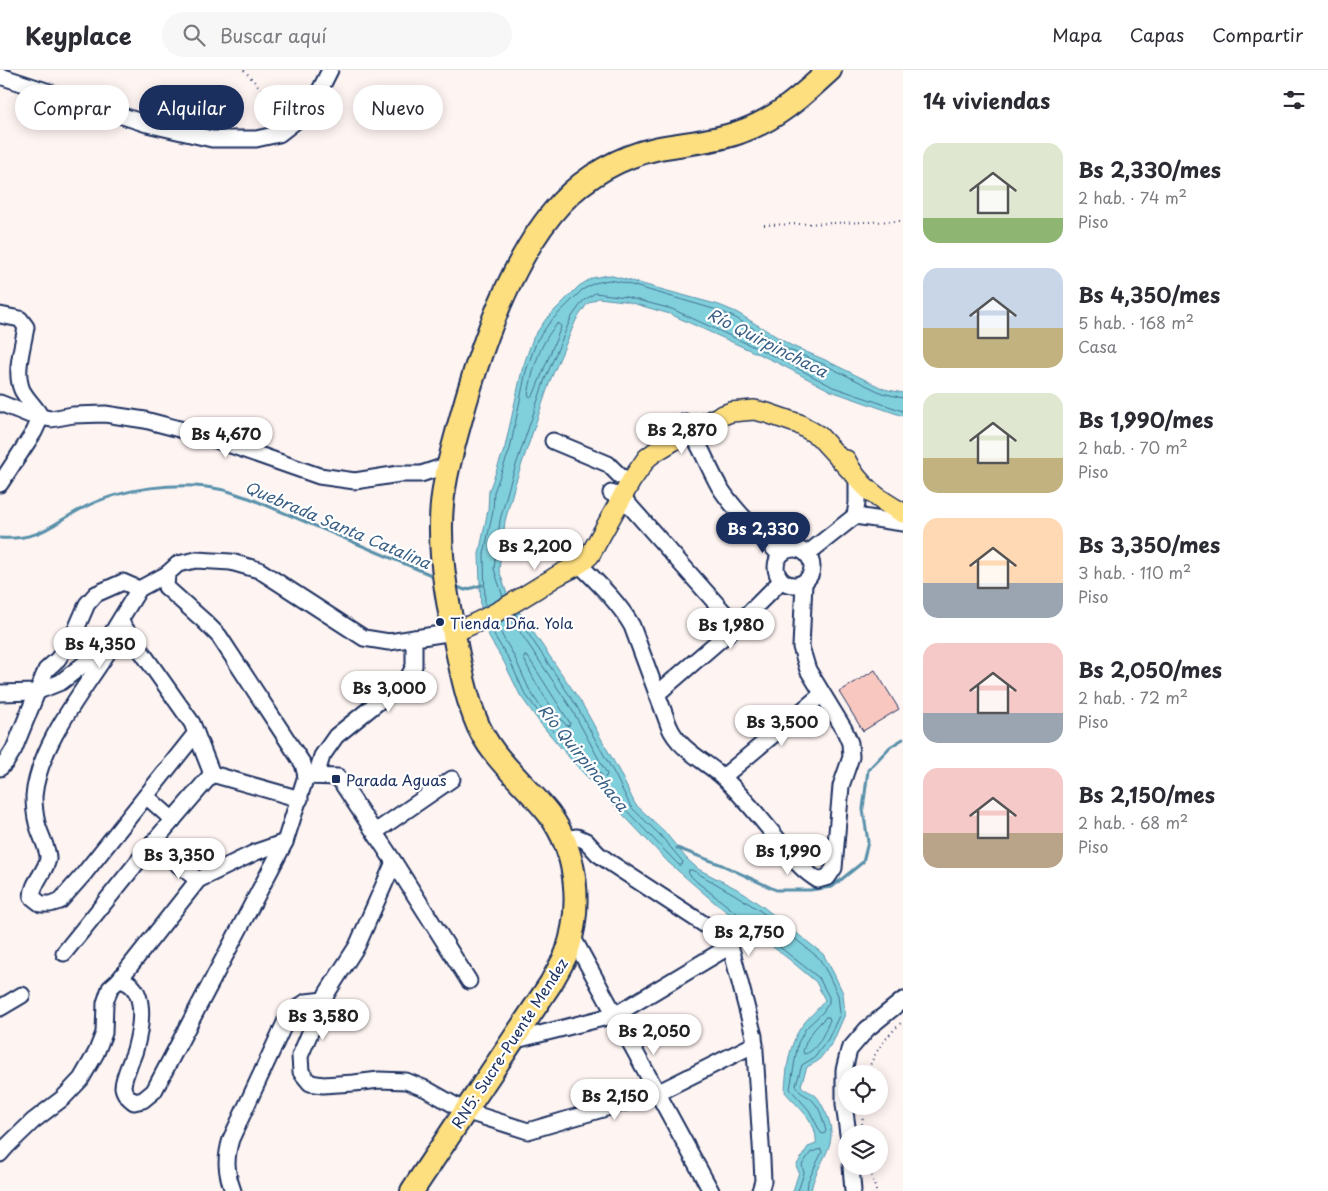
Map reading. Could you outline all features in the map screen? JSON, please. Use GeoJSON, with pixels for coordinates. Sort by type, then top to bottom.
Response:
{"type":"FeatureCollection","features":[{"type":"Feature","properties":{"kind":"highway","name":"RN5: Sucre-Puente Mendez"},"geometry":{"type":"LineString","coordinates":[[412,1191],[551,983],[566,956],[575,917],[576,891],[574,870],[563,839],[550,815],[498,758],[484,738],[475,720],[468,698],[454,632],[442,564],[443,492],[448,465],[470,385],[496,315],[515,273],[538,233],[562,202],[586,181],[608,166],[635,154],[657,148],[704,142],[740,132],[762,123],[792,104],[830,70]]}},
{"type":"Feature","properties":{"kind":"main road"},"geometry":{"type":"LineString","coordinates":[[454,632],[479,623],[529,595],[559,575],[580,565],[590,555],[626,478],[626,465],[639,450],[660,436],[688,426],[714,406],[734,400],[758,399],[783,405],[805,414],[826,430],[840,449],[854,475],[872,494],[903,513]]}},
{"type":"Feature","properties":{"kind":"main road"},"geometry":{"type":"LineString","coordinates":[[559,575],[581,551],[617,496]]}},
{"type":"Feature","properties":{"kind":"street"},"geometry":{"type":"LineString","coordinates":[[322,85],[330,70]]}},
{"type":"Feature","properties":{"kind":"street"},"geometry":{"type":"LineString","coordinates":[[0,76],[147,124],[212,139],[256,139],[279,134],[284,130]]}},
{"type":"Feature","properties":{"kind":"street"},"geometry":{"type":"LineString","coordinates":[[0,314],[20,318],[26,327],[19,379],[23,391],[41,417]]}},
{"type":"Feature","properties":{"kind":"street"},"geometry":{"type":"LineString","coordinates":[[0,403],[41,417],[105,414],[146,420],[202,435],[319,476],[355,481],[399,474],[421,474],[448,465]]}},
{"type":"Feature","properties":{"kind":"street"},"geometry":{"type":"LineString","coordinates":[[0,484],[34,432],[41,417]]}},
{"type":"Feature","properties":{"kind":"street"},"geometry":{"type":"LineString","coordinates":[[688,426],[720,487],[746,519],[780,555]]}},
{"type":"Feature","properties":{"kind":"street"},"geometry":{"type":"LineString","coordinates":[[553,441],[608,464],[626,478]]}},
{"type":"Feature","properties":{"kind":"street"},"geometry":{"type":"LineString","coordinates":[[807,554],[855,516],[857,503],[854,475]]}},
{"type":"Feature","properties":{"kind":"street"},"geometry":{"type":"LineString","coordinates":[[617,496],[736,626]]}},
{"type":"Feature","properties":{"kind":"street"},"geometry":{"type":"LineString","coordinates":[[855,516],[903,523]]}},
{"type":"Feature","properties":{"kind":"street"},"geometry":{"type":"LineString","coordinates":[[791,549],[797,549],[807,554],[813,569],[808,580],[792,586],[781,580],[776,570],[780,555],[791,549]]}},
{"type":"Feature","properties":{"kind":"street"},"geometry":{"type":"LineString","coordinates":[[0,693],[36,692],[61,682],[84,664],[116,627],[139,589],[167,574],[178,564],[196,560],[230,562],[259,570],[364,638],[389,642],[454,632]]}},
{"type":"Feature","properties":{"kind":"street"},"geometry":{"type":"LineString","coordinates":[[580,565],[603,588],[632,626],[672,734],[676,740],[723,778],[754,810],[798,865],[807,874],[818,880],[828,878],[834,868],[840,786],[851,757],[850,743],[844,728],[808,670],[801,647],[804,583]]}},
{"type":"Feature","properties":{"kind":"street"},"geometry":{"type":"LineString","coordinates":[[167,574],[166,587],[219,636],[311,776]]}},
{"type":"Feature","properties":{"kind":"street"},"geometry":{"type":"LineString","coordinates":[[657,694],[736,626],[781,580]]}},
{"type":"Feature","properties":{"kind":"street"},"geometry":{"type":"LineString","coordinates":[[0,768],[14,749],[46,670],[58,659],[74,634],[87,604],[96,594],[123,582],[139,589]]}},
{"type":"Feature","properties":{"kind":"street"},"geometry":{"type":"LineString","coordinates":[[116,627],[192,723],[212,774]]}},
{"type":"Feature","properties":{"kind":"street"},"geometry":{"type":"LineString","coordinates":[[116,627],[113,644],[54,736],[42,765],[34,798],[37,823],[48,857],[45,868],[32,891],[32,897],[40,904],[60,901],[83,875],[196,733]]}},
{"type":"Feature","properties":{"kind":"street"},"geometry":{"type":"LineString","coordinates":[[118,980],[128,982],[133,986],[139,998],[140,1021],[135,1048],[123,1086],[126,1096],[134,1102],[143,1100],[154,1091],[285,842],[300,799],[322,756],[336,736],[408,678],[414,666],[414,638]]}},
{"type":"Feature","properties":{"kind":"street"},"geometry":{"type":"LineString","coordinates":[[723,778],[822,694]]}},
{"type":"Feature","properties":{"kind":"street"},"geometry":{"type":"LineString","coordinates":[[212,774],[300,799]]}},
{"type":"Feature","properties":{"kind":"street"},"geometry":{"type":"LineString","coordinates":[[64,953],[152,844],[212,774]]}},
{"type":"Feature","properties":{"kind":"street"},"geometry":{"type":"LineString","coordinates":[[311,776],[338,777],[469,981]]}},
{"type":"Feature","properties":{"kind":"street"},"geometry":{"type":"LineString","coordinates":[[375,832],[452,779]]}},
{"type":"Feature","properties":{"kind":"street"},"geometry":{"type":"LineString","coordinates":[[146,796],[173,820]]}},
{"type":"Feature","properties":{"kind":"street"},"geometry":{"type":"LineString","coordinates":[[563,839],[577,837],[586,841],[598,854],[719,934],[730,946],[752,1026],[755,1044],[763,1181],[760,1191]]}},
{"type":"Feature","properties":{"kind":"street"},"geometry":{"type":"LineString","coordinates":[[0,1154],[34,1121],[63,1098],[81,1079],[96,1053],[104,1033],[105,1003],[110,988],[198,880],[256,852],[285,842]]}},
{"type":"Feature","properties":{"kind":"street"},"geometry":{"type":"LineString","coordinates":[[152,844],[198,880]]}},
{"type":"Feature","properties":{"kind":"street"},"geometry":{"type":"LineString","coordinates":[[394,862],[357,946],[324,1000],[300,1056],[301,1072],[310,1083],[322,1085],[379,1080],[406,1081],[426,1089],[465,1111],[528,1131],[657,1093],[755,1044]]}},
{"type":"Feature","properties":{"kind":"street"},"geometry":{"type":"LineString","coordinates":[[572,936],[711,1191]]}},
{"type":"Feature","properties":{"kind":"street"},"geometry":{"type":"LineString","coordinates":[[512,1041],[615,1015],[730,946]]}},
{"type":"Feature","properties":{"kind":"street"},"geometry":{"type":"LineString","coordinates":[[0,1008],[22,994]]}},
{"type":"Feature","properties":{"kind":"street"},"geometry":{"type":"LineString","coordinates":[[233,1191],[227,1175],[229,1147],[289,1014],[306,1002],[324,1000]]}},
{"type":"Feature","properties":{"kind":"street"},"geometry":{"type":"LineString","coordinates":[[847,1125],[844,1104],[844,1070],[849,1050],[867,1029],[903,1000]]}},
{"type":"Feature","properties":{"kind":"street"},"geometry":{"type":"LineString","coordinates":[[852,1175],[853,1191]]}},
{"type":"Feature","properties":{"kind":"path"},"geometry":{"type":"LineString","coordinates":[[244,70],[257,85]]}},
{"type":"Feature","properties":{"kind":"path"},"geometry":{"type":"LineString","coordinates":[[764,225],[903,221]]}},
{"type":"Feature","properties":{"kind":"path"},"geometry":{"type":"LineString","coordinates":[[870,1065],[880,1046],[903,1021]]}},
{"type":"Feature","properties":{"kind":"path"},"geometry":{"type":"LineString","coordinates":[[872,1175],[876,1191]]}},
{"type":"Feature","properties":{"kind":"water","name":"Río Quirpinchaca"},"geometry":{"type":"Polygon","coordinates":[[[609,275],[719,305],[736,312],[792,346],[884,389],[903,393],[903,416],[831,391],[776,362],[670,314],[625,301],[598,298],[587,304],[576,320],[550,381],[515,484],[505,521],[499,570],[507,594],[581,702],[635,804],[664,831],[686,858],[698,869],[737,889],[762,906],[823,954],[833,972],[843,993],[845,1014],[833,1042],[818,1061],[807,1067],[801,1085],[819,1100],[829,1122],[831,1133],[827,1152],[811,1191],[793,1191],[799,1172],[796,1166],[808,1147],[816,1144],[814,1128],[806,1115],[785,1092],[787,1067],[797,1034],[825,1000],[816,982],[714,902],[669,863],[573,762],[540,723],[520,695],[490,639],[481,611],[479,554],[488,510],[489,491],[505,447],[522,370],[533,338],[546,319],[579,286],[592,278],[609,275]]]}},
{"type":"Feature","properties":{"kind":"building"},"geometry":{"type":"Polygon","coordinates":[[[875,670],[899,709],[863,731],[839,692],[875,670]]]}},
{"type":"Feature","properties":{"kind":"waterway","name":"Quebrada Santa Catalina"},"geometry":{"type":"LineString","coordinates":[[0,538],[25,537],[44,531],[81,509],[132,491],[170,486],[207,487],[249,498],[436,577]]}},
{"type":"Feature","properties":{"kind":"waterway","name":"Quebrada Santa Catalina"},"geometry":{"type":"LineString","coordinates":[[455,586],[465,590],[482,585]]}},
{"type":"Feature","properties":{"kind":"waterway"},"geometry":{"type":"LineString","coordinates":[[677,848],[722,865],[776,890],[810,890],[832,887],[863,862],[868,842],[863,809],[868,770],[890,747],[903,739]]}},
{"type":"Feature","properties":{"kind":"place","name":"Tienda Dña. Yola"},"geometry":{"type":"Point","coordinates":[440,622]}},
{"type":"Feature","properties":{"kind":"place","name":"Parada Aguas"},"geometry":{"type":"Point","coordinates":[336,779]}}]}
